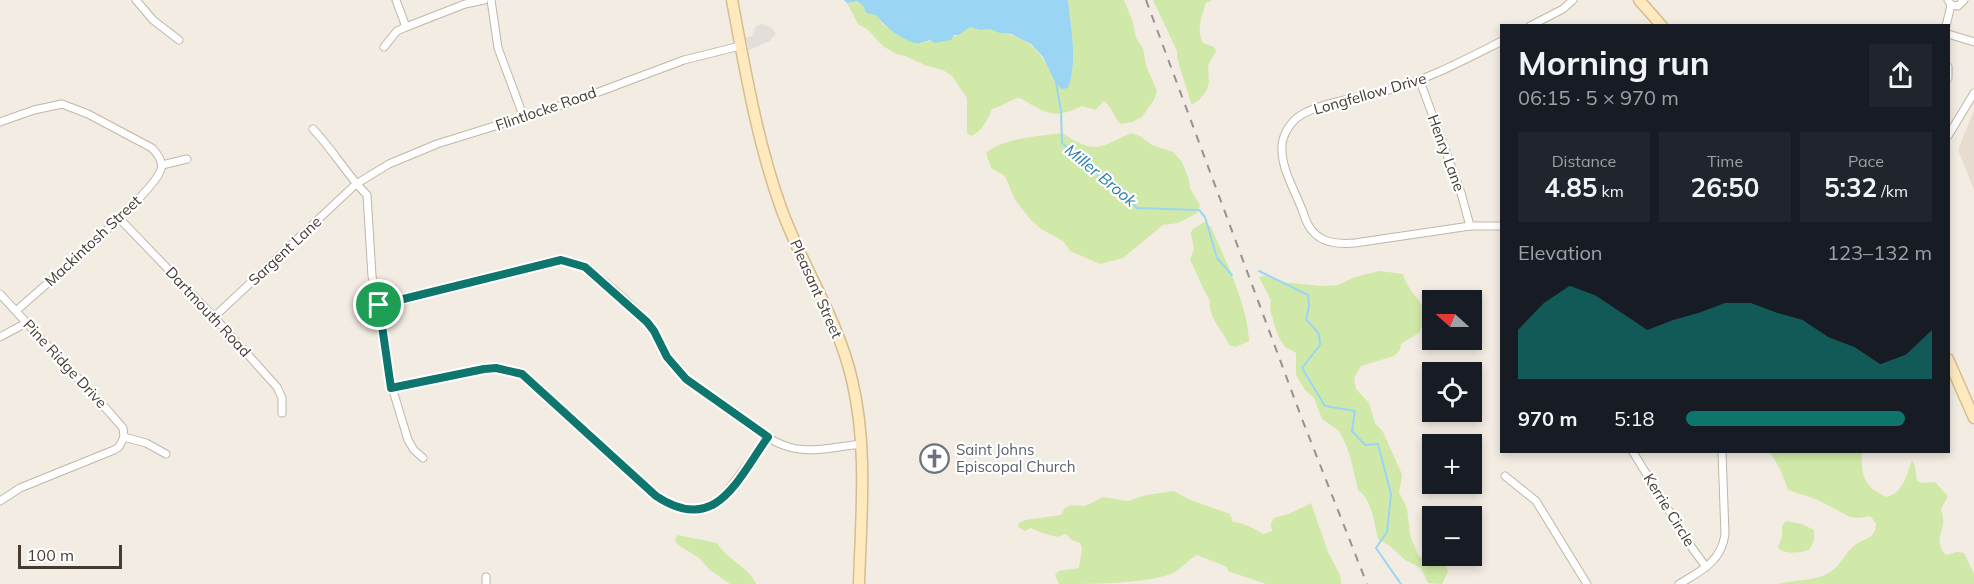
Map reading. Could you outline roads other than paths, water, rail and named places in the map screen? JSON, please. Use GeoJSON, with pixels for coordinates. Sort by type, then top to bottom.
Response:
{"type":"FeatureCollection","features":[{"type":"Feature","properties":{"kind":"street"},"geometry":{"type":"LineString","coordinates":[[135,0],[153,20],[179,40]]}},
{"type":"Feature","properties":{"kind":"street"},"geometry":{"type":"LineString","coordinates":[[396,0],[406,27]]}},
{"type":"Feature","properties":{"kind":"street"},"geometry":{"type":"LineString","coordinates":[[384,47],[397,31],[465,4],[484,0]]}},
{"type":"Feature","properties":{"kind":"street"},"geometry":{"type":"LineString","coordinates":[[491,0],[498,48],[524,118]]}},
{"type":"Feature","properties":{"kind":"street","name":"Pleasant Street"},"geometry":{"type":"LineString","coordinates":[[732,0],[762,143],[780,206],[823,301],[852,378],[862,444],[859,584]]}},
{"type":"Feature","properties":{"kind":"street"},"geometry":{"type":"LineString","coordinates":[[1534,24],[1563,9],[1573,0]]}},
{"type":"Feature","properties":{"kind":"street"},"geometry":{"type":"LineString","coordinates":[[1639,0],[1660,24]]}},
{"type":"Feature","properties":{"kind":"street"},"geometry":{"type":"LineString","coordinates":[[1946,24],[1949,3],[1958,6],[1964,0]]}},
{"type":"Feature","properties":{"kind":"street"},"geometry":{"type":"LineString","coordinates":[[1950,35],[1974,42]]}},
{"type":"Feature","properties":{"kind":"street","name":"Longfellow Drive"},"geometry":{"type":"LineString","coordinates":[[1500,41],[1438,74],[1419,81],[1366,97],[1312,109],[1298,117],[1287,129],[1282,146],[1288,175],[1306,221],[1316,234],[1328,242],[1355,243],[1470,226],[1500,226]]}},
{"type":"Feature","properties":{"kind":"street","name":"Flintlocke Road"},"geometry":{"type":"LineString","coordinates":[[356,184],[405,156],[573,102],[684,60],[740,45]]}},
{"type":"Feature","properties":{"kind":"street","name":"Henry Lane"},"geometry":{"type":"LineString","coordinates":[[1419,81],[1461,193],[1470,226]]}},
{"type":"Feature","properties":{"kind":"street"},"geometry":{"type":"LineString","coordinates":[[1950,133],[1974,93]]}},
{"type":"Feature","properties":{"kind":"street"},"geometry":{"type":"LineString","coordinates":[[0,123],[54,104],[69,105],[152,148],[162,165],[187,159]]}},
{"type":"Feature","properties":{"kind":"street"},"geometry":{"type":"LineString","coordinates":[[313,129],[367,195],[372,276],[379,305],[391,388],[410,445],[423,458]]}},
{"type":"Feature","properties":{"kind":"street","name":"Mackintosh Street"},"geometry":{"type":"LineString","coordinates":[[16,311],[119,218],[155,182],[162,165]]}},
{"type":"Feature","properties":{"kind":"street","name":"Sargent Lane"},"geometry":{"type":"LineString","coordinates":[[214,317],[356,184]]}},
{"type":"Feature","properties":{"kind":"street","name":"Dartmouth Road"},"geometry":{"type":"LineString","coordinates":[[119,218],[277,387],[282,398],[282,413]]}},
{"type":"Feature","properties":{"kind":"street"},"geometry":{"type":"LineString","coordinates":[[379,305],[545,263],[561,260],[572,262],[585,267],[597,276],[647,322],[667,357],[681,374],[768,437],[788,447],[801,449],[862,444]]}},
{"type":"Feature","properties":{"kind":"street","name":"Pine Ridge Drive"},"geometry":{"type":"LineString","coordinates":[[0,294],[123,428],[124,438]]}},
{"type":"Feature","properties":{"kind":"street"},"geometry":{"type":"LineString","coordinates":[[0,337],[26,323]]}},
{"type":"Feature","properties":{"kind":"street"},"geometry":{"type":"LineString","coordinates":[[1950,364],[1974,418]]}},
{"type":"Feature","properties":{"kind":"street"},"geometry":{"type":"LineString","coordinates":[[391,388],[484,369],[496,368],[522,374],[656,496],[679,509],[691,511],[712,507],[720,501],[768,437]]}},
{"type":"Feature","properties":{"kind":"street"},"geometry":{"type":"LineString","coordinates":[[0,501],[20,488],[114,450],[119,447],[124,438],[147,443],[166,454]]}},
{"type":"Feature","properties":{"kind":"street","name":"Kerrie Circle"},"geometry":{"type":"LineString","coordinates":[[1634,453],[1685,537],[1707,567]]}},
{"type":"Feature","properties":{"kind":"street"},"geometry":{"type":"LineString","coordinates":[[1679,584],[1707,567],[1719,554],[1725,540],[1722,453]]}},
{"type":"Feature","properties":{"kind":"street"},"geometry":{"type":"LineString","coordinates":[[1505,476],[1536,501],[1587,584]]}},
{"type":"Feature","properties":{"kind":"water"},"geometry":{"type":"Polygon","coordinates":[[[844,0],[1068,0],[1073,67],[1068,88],[1062,89],[1056,84],[1043,57],[1031,44],[1011,34],[970,27],[959,35],[954,35],[951,40],[915,43],[896,34],[876,15],[866,13],[864,7],[857,1],[847,3],[844,0]]]}},
{"type":"Feature","properties":{"kind":"waterway","name":"Miller Brook"},"geometry":{"type":"LineString","coordinates":[[1056,82],[1061,111],[1062,143],[1137,208],[1199,210],[1205,217],[1217,258],[1232,275]]}},
{"type":"Feature","properties":{"kind":"waterway","name":"Miller Brook"},"geometry":{"type":"LineString","coordinates":[[1259,271],[1308,295],[1309,307],[1306,319],[1319,334],[1320,345],[1302,368],[1325,406],[1355,411],[1352,431],[1365,445],[1378,444],[1391,494],[1387,532],[1376,548],[1401,584]]}},
{"type":"Feature","properties":{"kind":"railway"},"geometry":{"type":"LineString","coordinates":[[1146,0],[1302,419],[1367,584]]}},
{"type":"Feature","properties":{"kind":"place","name":"Saint Johns Episcopal Church"},"geometry":{"type":"Point","coordinates":[935,459]}}]}
